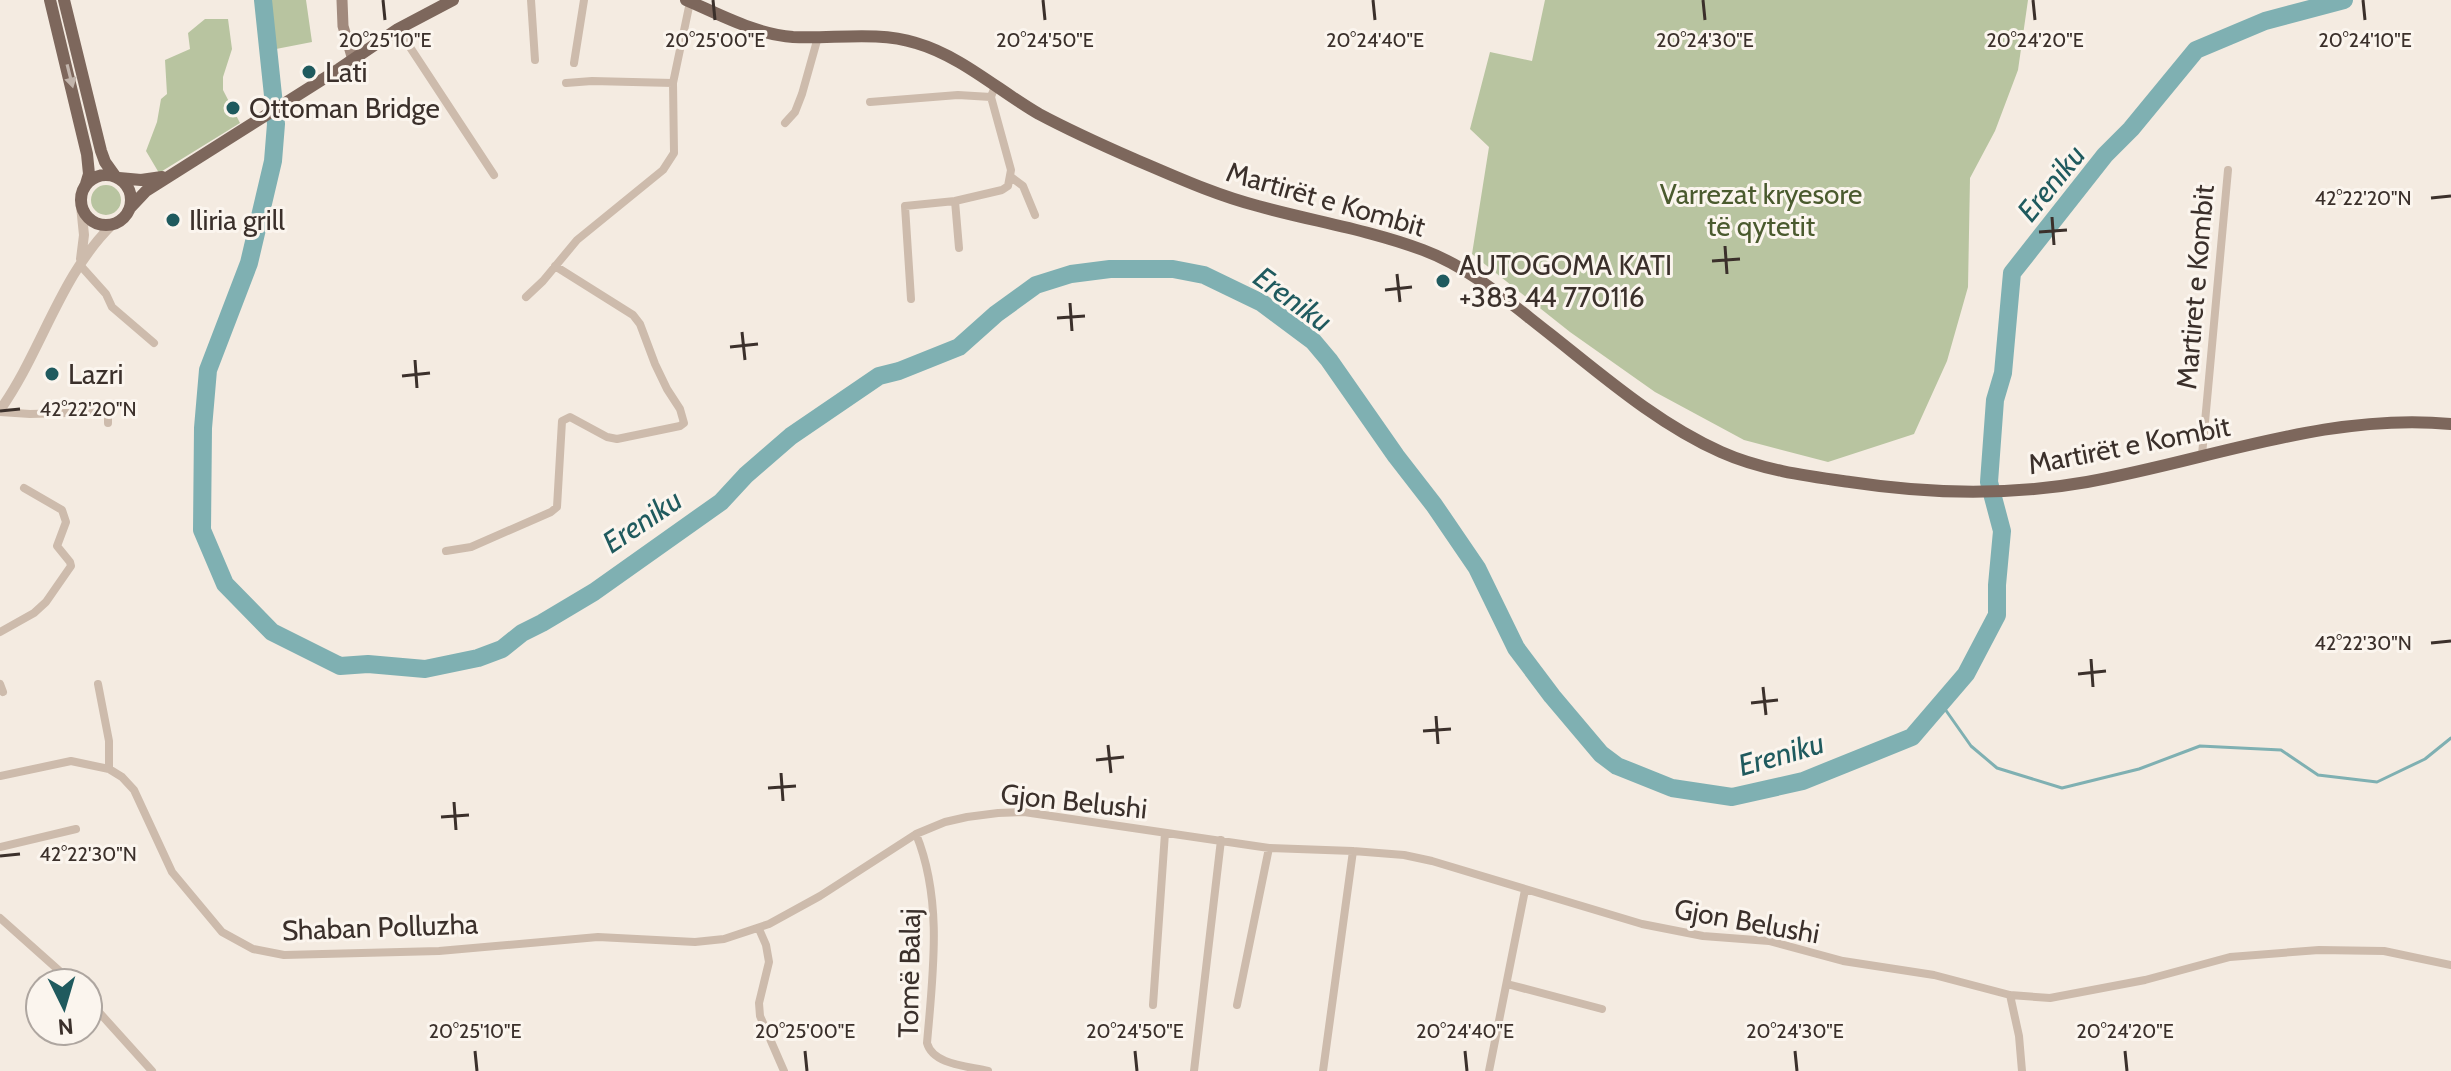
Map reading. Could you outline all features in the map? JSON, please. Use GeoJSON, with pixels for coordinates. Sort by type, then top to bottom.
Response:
{"type":"FeatureCollection","features":[{"type":"Feature","properties":{"kind":"main road"},"geometry":{"type":"LineString","coordinates":[[50,0],[87,154],[89,174],[82,191],[81,206],[97,223],[113,224],[120,221],[140,195],[398,29],[453,0]]}},
{"type":"Feature","properties":{"kind":"main road"},"geometry":{"type":"LineString","coordinates":[[64,0],[101,151],[105,162],[130,191],[130,208]]}},
{"type":"Feature","properties":{"kind":"main road"},"geometry":{"type":"LineString","coordinates":[[342,0],[343,26],[353,60]]}},
{"type":"Feature","properties":{"kind":"main road","name":"Martirët e Kombit"},"geometry":{"type":"LineString","coordinates":[[688,1],[758,31],[789,37],[897,38],[915,42],[939,51],[993,92],[1127,156],[1201,187],[1253,205],[1425,251],[1485,283],[1633,399],[1698,441],[1742,460],[1787,472],[1852,483],[1932,491],[1987,492],[2063,486],[2297,435],[2370,423],[2428,421],[2451,424]]}},
{"type":"Feature","properties":{"kind":"main road"},"geometry":{"type":"LineString","coordinates":[[86,184],[99,175],[152,179],[170,176]]}},
{"type":"Feature","properties":{"kind":"street"},"geometry":{"type":"LineString","coordinates":[[531,0],[535,60]]}},
{"type":"Feature","properties":{"kind":"street"},"geometry":{"type":"LineString","coordinates":[[574,63],[584,0]]}},
{"type":"Feature","properties":{"kind":"street"},"geometry":{"type":"LineString","coordinates":[[526,297],[577,240],[663,170],[674,153],[673,83],[688,1]]}},
{"type":"Feature","properties":{"kind":"street"},"geometry":{"type":"LineString","coordinates":[[398,29],[494,175]]}},
{"type":"Feature","properties":{"kind":"street"},"geometry":{"type":"LineString","coordinates":[[785,123],[795,112],[818,37]]}},
{"type":"Feature","properties":{"kind":"street"},"geometry":{"type":"LineString","coordinates":[[566,83],[673,83]]}},
{"type":"Feature","properties":{"kind":"street"},"geometry":{"type":"LineString","coordinates":[[870,102],[993,92],[1011,170],[1008,186],[1002,190],[955,201],[905,206],[911,299]]}},
{"type":"Feature","properties":{"kind":"street","name":"Martiret e Kombit"},"geometry":{"type":"LineString","coordinates":[[2202,455],[2228,170]]}},
{"type":"Feature","properties":{"kind":"street"},"geometry":{"type":"LineString","coordinates":[[1011,177],[1023,186],[1035,215]]}},
{"type":"Feature","properties":{"kind":"street"},"geometry":{"type":"LineString","coordinates":[[955,201],[959,248]]}},
{"type":"Feature","properties":{"kind":"street"},"geometry":{"type":"LineString","coordinates":[[81,206],[84,235],[80,265],[106,294],[112,307],[154,343]]}},
{"type":"Feature","properties":{"kind":"street"},"geometry":{"type":"LineString","coordinates":[[108,423],[104,412],[30,414],[0,411],[16,387],[80,265],[113,224]]}},
{"type":"Feature","properties":{"kind":"street"},"geometry":{"type":"LineString","coordinates":[[446,551],[471,547],[557,507],[562,421],[565,418],[570,417],[607,437],[617,439],[684,423],[640,324],[633,315],[555,266]]}},
{"type":"Feature","properties":{"kind":"street"},"geometry":{"type":"LineString","coordinates":[[2,629],[34,613],[46,602],[71,566],[57,546],[66,522],[62,510],[24,488]]}},
{"type":"Feature","properties":{"kind":"street"},"geometry":{"type":"LineString","coordinates":[[0,776],[71,761],[109,769],[109,741],[98,684]]}},
{"type":"Feature","properties":{"kind":"street","name":"Shaban Polluzha"},"geometry":{"type":"LineString","coordinates":[[109,769],[134,790],[172,872],[222,932],[253,949],[284,955],[439,951],[598,937],[695,942],[724,939],[759,929]]}},
{"type":"Feature","properties":{"kind":"street","name":"Gjon Belushi"},"geometry":{"type":"LineString","coordinates":[[759,929],[820,896],[916,834],[967,817],[1024,812],[1269,848],[1404,855],[1642,924],[1703,936],[1769,941],[1843,961],[1934,975],[2010,995],[2050,998],[2145,980],[2230,957],[2319,950],[2384,951],[2451,965]]}},
{"type":"Feature","properties":{"kind":"street"},"geometry":{"type":"LineString","coordinates":[[0,847],[76,829]]}},
{"type":"Feature","properties":{"kind":"street"},"geometry":{"type":"LineString","coordinates":[[1153,1005],[1165,833]]}},
{"type":"Feature","properties":{"kind":"street","name":"Tomë Balaj"},"geometry":{"type":"LineString","coordinates":[[916,834],[923,852],[933,902],[934,961],[927,1043],[930,1052],[938,1058],[988,1071]]}},
{"type":"Feature","properties":{"kind":"street"},"geometry":{"type":"LineString","coordinates":[[1194,1071],[1221,840]]}},
{"type":"Feature","properties":{"kind":"street"},"geometry":{"type":"LineString","coordinates":[[1237,1005],[1269,848]]}},
{"type":"Feature","properties":{"kind":"street"},"geometry":{"type":"LineString","coordinates":[[1323,1071],[1353,851]]}},
{"type":"Feature","properties":{"kind":"street"},"geometry":{"type":"LineString","coordinates":[[1489,1071],[1525,890]]}},
{"type":"Feature","properties":{"kind":"street"},"geometry":{"type":"LineString","coordinates":[[0,918],[55,967]]}},
{"type":"Feature","properties":{"kind":"street"},"geometry":{"type":"LineString","coordinates":[[759,929],[769,962],[759,1003],[760,1016],[784,1071]]}},
{"type":"Feature","properties":{"kind":"street"},"geometry":{"type":"LineString","coordinates":[[1507,984],[1602,1009]]}},
{"type":"Feature","properties":{"kind":"street"},"geometry":{"type":"LineString","coordinates":[[2010,995],[2019,1036],[2022,1071]]}},
{"type":"Feature","properties":{"kind":"street"},"geometry":{"type":"LineString","coordinates":[[104,1018],[152,1071]]}},
{"type":"Feature","properties":{"kind":"green space"},"geometry":{"type":"Polygon","coordinates":[[[260,0],[306,0],[312,42],[276,49],[260,0]]]}},
{"type":"Feature","properties":{"kind":"green space","name":"Varrezat kryesore të qytetit"},"geometry":{"type":"Polygon","coordinates":[[[1545,0],[2028,0],[2018,70],[1995,131],[1970,178],[1968,287],[1947,361],[1914,434],[1828,462],[1744,440],[1655,392],[1570,332],[1472,254],[1489,147],[1470,129],[1490,52],[1532,61],[1545,0]]]}},
{"type":"Feature","properties":{"kind":"green space"},"geometry":{"type":"Polygon","coordinates":[[[205,19],[228,19],[232,49],[223,77],[223,90],[240,123],[159,173],[146,151],[157,122],[161,99],[167,94],[165,60],[190,49],[188,33],[205,19]]]}},
{"type":"Feature","properties":{"kind":"green space"},"geometry":{"type":"Polygon","coordinates":[[[106,185],[117,189],[121,200],[117,211],[106,215],[95,211],[91,200],[95,189],[106,185]]]}},
{"type":"Feature","properties":{"kind":"waterway","name":"Ereniku"},"geometry":{"type":"LineString","coordinates":[[263,0],[276,124],[273,161],[249,263],[208,370],[203,428],[202,530],[225,584],[272,632],[340,666],[368,664],[425,669],[478,658],[502,649],[522,633],[594,592],[721,502],[746,475],[791,436],[879,376],[959,347],[996,314],[1036,285],[1071,274],[1110,269],[1173,269],[1204,275],[1262,303],[1313,341],[1477,568],[1516,648],[1601,754],[1617,766],[1672,788],[1732,797],[1803,781],[1912,737],[1966,674],[1997,615],[2002,531],[1989,482],[1995,400],[2003,373],[2012,273],[2105,155],[2131,129],[2196,50],[2265,21],[2344,0]]}},
{"type":"Feature","properties":{"kind":"waterway"},"geometry":{"type":"LineString","coordinates":[[1940,702],[1971,746],[1997,768],[2062,788],[2139,769],[2200,746],[2281,750],[2318,775],[2377,782],[2425,759],[2451,738]]}},
{"type":"Feature","properties":{"kind":"place","name":"Lati"},"geometry":{"type":"Point","coordinates":[309,72]}},
{"type":"Feature","properties":{"kind":"place","name":"Ottoman Bridge"},"geometry":{"type":"Point","coordinates":[233,108]}},
{"type":"Feature","properties":{"kind":"place","name":"Iliria grill"},"geometry":{"type":"Point","coordinates":[173,220]}},
{"type":"Feature","properties":{"kind":"place","name":"AUTOGOMA KATI +383 44 770116"},"geometry":{"type":"Point","coordinates":[1443,281]}},
{"type":"Feature","properties":{"kind":"place","name":"Lazri"},"geometry":{"type":"Point","coordinates":[52,374]}}]}
